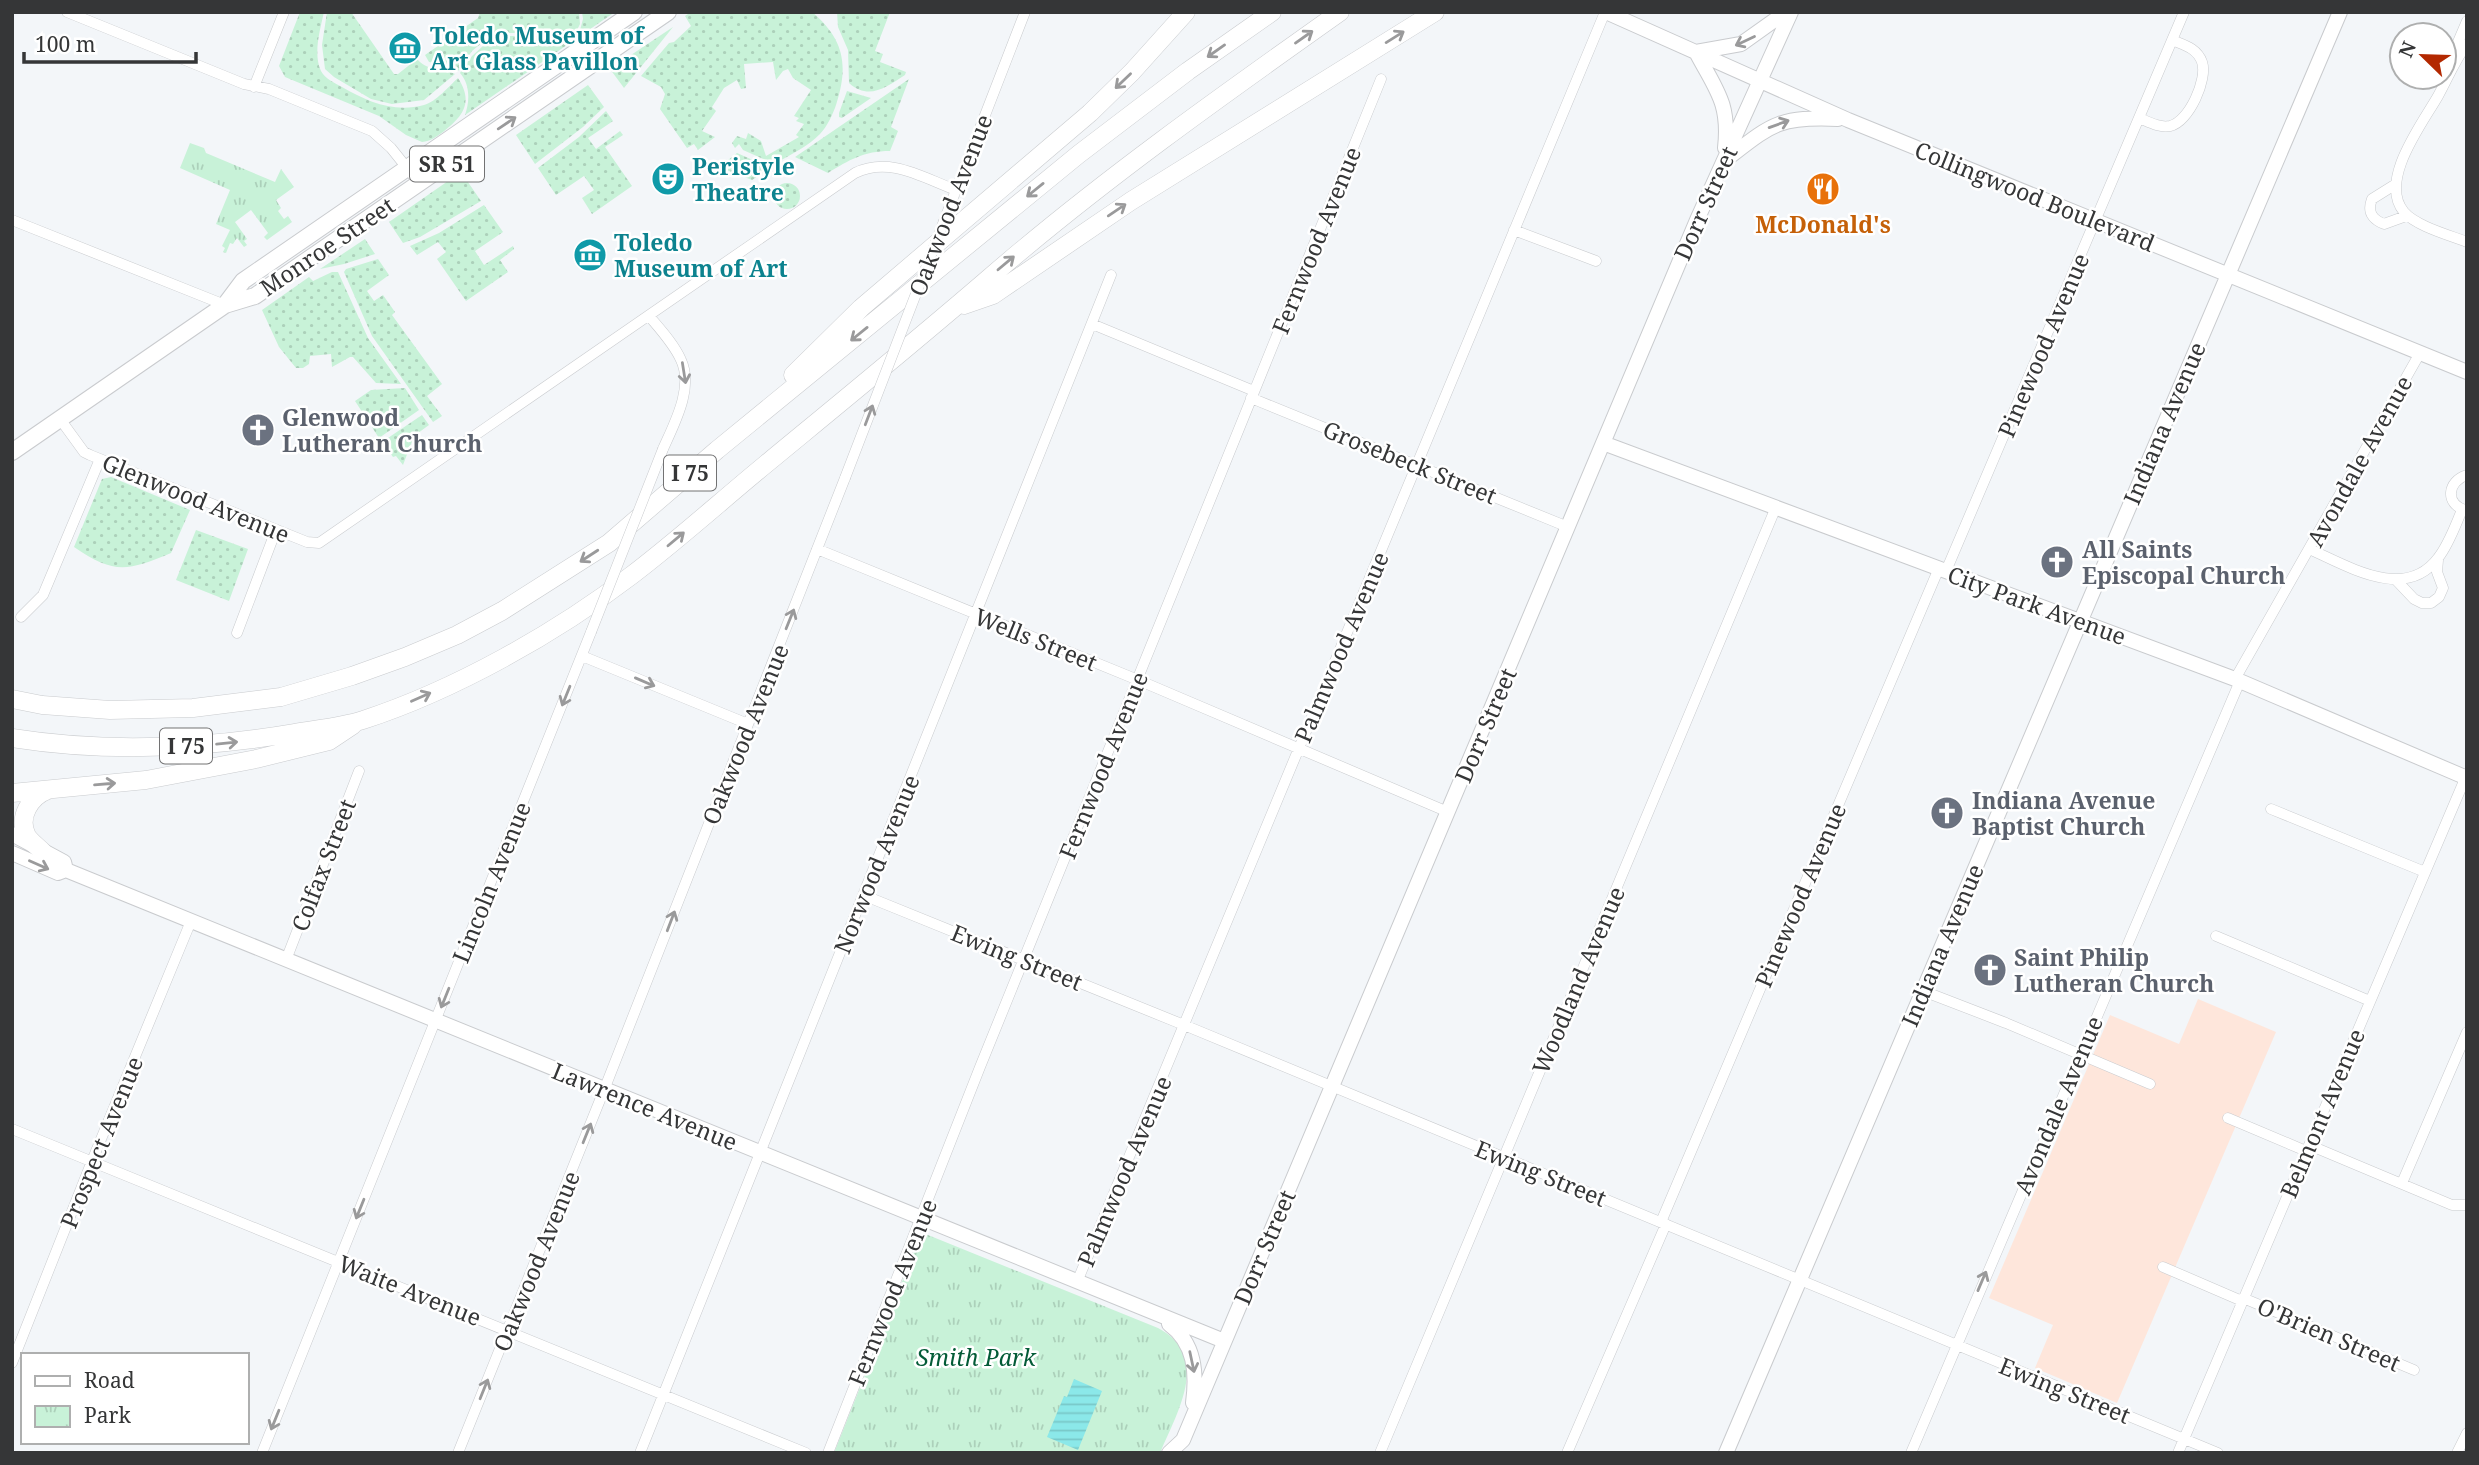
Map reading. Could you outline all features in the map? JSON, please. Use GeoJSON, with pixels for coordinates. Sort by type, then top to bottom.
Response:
{"type":"FeatureCollection","features":[{"type":"Feature","properties":{"kind":"highway"},"geometry":{"type":"LineString","coordinates":[[717,450],[861,308],[1090,113],[1132,72],[1186,12]]}},
{"type":"Feature","properties":{"kind":"highway","name":"I 75"},"geometry":{"type":"LineString","coordinates":[[12,699],[43,705],[110,710],[193,708],[281,696],[352,677],[457,635],[502,611],[609,543],[717,450],[1079,154],[1188,71],[1272,12]]}},
{"type":"Feature","properties":{"kind":"highway","name":"I 75"},"geometry":{"type":"LineString","coordinates":[[12,738],[105,748],[184,747],[249,741],[358,722],[447,686],[503,657],[551,630],[631,576],[1043,232],[1221,96],[1340,12]]}},
{"type":"Feature","properties":{"kind":"highway"},"geometry":{"type":"LineString","coordinates":[[954,308],[993,295],[1131,201],[1435,12]]}},
{"type":"Feature","properties":{"kind":"highway"},"geometry":{"type":"LineString","coordinates":[[12,793],[146,780],[256,759],[329,741],[358,722]]}},
{"type":"Feature","properties":{"kind":"highway"},"geometry":{"type":"LineString","coordinates":[[43,852],[26,834],[25,816],[34,798],[55,788]]}},
{"type":"Feature","properties":{"kind":"main road","name":"Monroe Street"},"geometry":{"type":"LineString","coordinates":[[225,305],[243,281],[634,12]]}},
{"type":"Feature","properties":{"kind":"main road","name":"Monroe Street"},"geometry":{"type":"LineString","coordinates":[[12,452],[225,305],[255,296],[668,12]]}},
{"type":"Feature","properties":{"kind":"street"},"geometry":{"type":"LineString","coordinates":[[67,12],[372,131],[391,148],[419,183]]}},
{"type":"Feature","properties":{"kind":"street"},"geometry":{"type":"LineString","coordinates":[[254,87],[284,12]]}},
{"type":"Feature","properties":{"kind":"street","name":"Oakwood Avenue"},"geometry":{"type":"LineString","coordinates":[[458,1453],[845,478],[1025,12]]}},
{"type":"Feature","properties":{"kind":"street","name":"Collingwood Boulevard"},"geometry":{"type":"LineString","coordinates":[[1605,12],[1848,120],[2467,372]]}},
{"type":"Feature","properties":{"kind":"street","name":"Palmwood Avenue"},"geometry":{"type":"LineString","coordinates":[[1077,1282],[1605,12]]}},
{"type":"Feature","properties":{"kind":"street"},"geometry":{"type":"LineString","coordinates":[[1723,162],[1727,129],[1724,103],[1696,52],[1741,44],[1789,12]]}},
{"type":"Feature","properties":{"kind":"street","name":"Dorr Street"},"geometry":{"type":"LineString","coordinates":[[1168,1453],[1184,1446],[1190,1423],[1224,1341],[1603,443],[1789,12]]}},
{"type":"Feature","properties":{"kind":"street","name":"Pinewood Avenue"},"geometry":{"type":"LineString","coordinates":[[1567,1453],[1942,570],[2184,12]]}},
{"type":"Feature","properties":{"kind":"street","name":"Indiana Avenue"},"geometry":{"type":"LineString","coordinates":[[1726,1453],[2340,12]]}},
{"type":"Feature","properties":{"kind":"street"},"geometry":{"type":"LineString","coordinates":[[2458,42],[2467,21]]}},
{"type":"Feature","properties":{"kind":"street"},"geometry":{"type":"LineString","coordinates":[[2139,118],[2157,125],[2170,126],[2186,116],[2194,101],[2203,75],[2202,61],[2194,50],[2172,40]]}},
{"type":"Feature","properties":{"kind":"street","name":"Fernwood Avenue"},"geometry":{"type":"LineString","coordinates":[[828,1453],[1024,960],[1381,79]]}},
{"type":"Feature","properties":{"kind":"street"},"geometry":{"type":"LineString","coordinates":[[2440,91],[2410,144],[2396,184],[2395,195],[2406,216],[2467,242]]}},
{"type":"Feature","properties":{"kind":"street"},"geometry":{"type":"LineString","coordinates":[[1723,162],[1770,126],[1786,120],[1848,120]]}},
{"type":"Feature","properties":{"kind":"street"},"geometry":{"type":"LineString","coordinates":[[649,316],[867,167],[894,167],[956,190]]}},
{"type":"Feature","properties":{"kind":"street"},"geometry":{"type":"LineString","coordinates":[[2396,184],[2372,199],[2370,212],[2372,218],[2384,224],[2406,216]]}},
{"type":"Feature","properties":{"kind":"street"},"geometry":{"type":"LineString","coordinates":[[12,220],[225,305]]}},
{"type":"Feature","properties":{"kind":"street"},"geometry":{"type":"LineString","coordinates":[[1514,230],[1596,261]]}},
{"type":"Feature","properties":{"kind":"street","name":"Norwood Avenue"},"geometry":{"type":"LineString","coordinates":[[640,1453],[1111,275]]}},
{"type":"Feature","properties":{"kind":"street","name":"Lincoln Avenue"},"geometry":{"type":"LineString","coordinates":[[262,1453],[582,656],[684,394],[685,374],[680,357],[649,316]]}},
{"type":"Feature","properties":{"kind":"street","name":"Glenwood Avenue"},"geometry":{"type":"LineString","coordinates":[[60,419],[84,452],[276,530],[307,542],[319,543],[649,316]]}},
{"type":"Feature","properties":{"kind":"street","name":"Grosebeck Street"},"geometry":{"type":"LineString","coordinates":[[1092,324],[1417,465],[1568,527]]}},
{"type":"Feature","properties":{"kind":"street","name":"Avondale Avenue"},"geometry":{"type":"LineString","coordinates":[[1911,1453],[2237,680],[2420,353]]}},
{"type":"Feature","properties":{"kind":"street","name":"City Park Avenue"},"geometry":{"type":"LineString","coordinates":[[1603,443],[2237,680],[2466,776]]}},
{"type":"Feature","properties":{"kind":"street"},"geometry":{"type":"LineString","coordinates":[[22,617],[43,594],[100,459]]}},
{"type":"Feature","properties":{"kind":"street"},"geometry":{"type":"LineString","coordinates":[[2396,580],[2422,603],[2431,603],[2439,597],[2443,588],[2437,572],[2438,560],[2464,510],[2452,501],[2451,486],[2456,480],[2467,475]]}},
{"type":"Feature","properties":{"kind":"street","name":"Woodland Avenue"},"geometry":{"type":"LineString","coordinates":[[1380,1453],[1776,507]]}},
{"type":"Feature","properties":{"kind":"street"},"geometry":{"type":"LineString","coordinates":[[237,633],[276,530]]}},
{"type":"Feature","properties":{"kind":"street","name":"Wells Street"},"geometry":{"type":"LineString","coordinates":[[817,549],[1138,680],[1448,812]]}},
{"type":"Feature","properties":{"kind":"street"},"geometry":{"type":"LineString","coordinates":[[2309,550],[2365,573],[2396,580],[2417,574],[2438,560]]}},
{"type":"Feature","properties":{"kind":"street"},"geometry":{"type":"LineString","coordinates":[[582,656],[748,724]]}},
{"type":"Feature","properties":{"kind":"street","name":"Colfax Street"},"geometry":{"type":"LineString","coordinates":[[286,960],[359,771]]}},
{"type":"Feature","properties":{"kind":"street","name":"Belmont Avenue"},"geometry":{"type":"LineString","coordinates":[[2178,1453],[2466,776]]}},
{"type":"Feature","properties":{"kind":"street"},"geometry":{"type":"LineString","coordinates":[[2271,809],[2425,872]]}},
{"type":"Feature","properties":{"kind":"street","name":"Lawrence Avenue"},"geometry":{"type":"LineString","coordinates":[[12,834],[64,862],[66,870]]}},
{"type":"Feature","properties":{"kind":"street","name":"Lawrence Avenue"},"geometry":{"type":"LineString","coordinates":[[12,853],[58,873],[66,870],[1224,1341]]}},
{"type":"Feature","properties":{"kind":"street","name":"Ewing Street"},"geometry":{"type":"LineString","coordinates":[[863,895],[2218,1453]]}},
{"type":"Feature","properties":{"kind":"street","name":"Prospect Avenue"},"geometry":{"type":"LineString","coordinates":[[12,1363],[191,921]]}},
{"type":"Feature","properties":{"kind":"street"},"geometry":{"type":"LineString","coordinates":[[2216,936],[2370,1001]]}},
{"type":"Feature","properties":{"kind":"street"},"geometry":{"type":"LineString","coordinates":[[1923,991],[2007,1023],[2150,1084]]}},
{"type":"Feature","properties":{"kind":"street"},"geometry":{"type":"LineString","coordinates":[[2402,1183],[2467,1032]]}},
{"type":"Feature","properties":{"kind":"street"},"geometry":{"type":"LineString","coordinates":[[2228,1118],[2402,1183],[2452,1205],[2467,1205]]}},
{"type":"Feature","properties":{"kind":"street","name":"Waite Avenue"},"geometry":{"type":"LineString","coordinates":[[12,1129],[807,1453]]}},
{"type":"Feature","properties":{"kind":"street","name":"O'Brien Street"},"geometry":{"type":"LineString","coordinates":[[2163,1267],[2414,1370]]}},
{"type":"Feature","properties":{"kind":"street"},"geometry":{"type":"LineString","coordinates":[[1157,1314],[1180,1333],[1189,1348],[1193,1362],[1194,1393],[1190,1423]]}},
{"type":"Feature","properties":{"kind":"street"},"geometry":{"type":"LineString","coordinates":[[2457,1453],[2467,1433]]}},
{"type":"Feature","properties":{"kind":"shaded area"},"geometry":{"type":"Polygon","coordinates":[[[2198,999],[2276,1032],[2117,1403],[2035,1368],[2053,1325],[1989,1298],[2110,1015],[2179,1044],[2198,999]]]}},
{"type":"Feature","properties":{"kind":"green space"},"geometry":{"type":"Polygon","coordinates":[[[300,12],[324,12],[318,57],[321,71],[330,80],[371,101],[402,108],[429,103],[458,78],[466,102],[461,114],[440,134],[422,142],[406,135],[379,116],[285,77],[279,66],[300,12]]]}},
{"type":"Feature","properties":{"kind":"green space"},"geometry":{"type":"Polygon","coordinates":[[[327,12],[351,12],[394,74],[398,74],[417,59],[429,67],[455,74],[424,100],[392,104],[371,99],[325,69],[322,45],[327,12]]]}},
{"type":"Feature","properties":{"kind":"green space"},"geometry":{"type":"Polygon","coordinates":[[[480,12],[579,12],[580,24],[577,30],[567,36],[494,33],[472,51],[458,71],[446,65],[429,62],[425,55],[478,18],[480,12]]]}},
{"type":"Feature","properties":{"kind":"green space"},"geometry":{"type":"Polygon","coordinates":[[[582,12],[615,12],[465,115],[468,93],[466,82],[460,73],[472,56],[494,36],[545,36],[566,40],[579,34],[582,12]]]}},
{"type":"Feature","properties":{"kind":"green space"},"geometry":{"type":"Polygon","coordinates":[[[691,12],[812,12],[823,22],[837,43],[843,65],[836,105],[820,134],[775,164],[743,150],[739,144],[735,148],[732,143],[737,136],[746,139],[748,133],[761,141],[766,156],[799,137],[796,135],[804,124],[796,121],[799,118],[794,116],[811,90],[793,78],[788,69],[776,80],[773,62],[744,64],[746,88],[741,89],[737,80],[724,88],[712,107],[716,111],[702,131],[715,137],[698,150],[694,144],[687,148],[660,109],[665,94],[661,87],[641,76],[669,43],[674,42],[691,26],[685,16],[691,12]]]}},
{"type":"Feature","properties":{"kind":"green space"},"geometry":{"type":"Polygon","coordinates":[[[837,12],[890,12],[875,51],[883,54],[880,62],[906,72],[905,75],[884,88],[870,92],[849,83],[848,50],[838,27],[837,12]]]}},
{"type":"Feature","properties":{"kind":"green space"},"geometry":{"type":"Polygon","coordinates":[[[673,27],[624,88],[610,69],[673,27]]]}},
{"type":"Feature","properties":{"kind":"green space"},"geometry":{"type":"Polygon","coordinates":[[[909,79],[891,127],[898,131],[890,151],[857,157],[828,173],[795,157],[909,79]]]}},
{"type":"Feature","properties":{"kind":"green space"},"geometry":{"type":"Polygon","coordinates":[[[588,85],[604,107],[535,164],[516,135],[588,85]]]}},
{"type":"Feature","properties":{"kind":"green space"},"geometry":{"type":"Polygon","coordinates":[[[847,91],[871,98],[842,118],[839,113],[847,91]]]}},
{"type":"Feature","properties":{"kind":"green space"},"geometry":{"type":"Polygon","coordinates":[[[606,111],[613,121],[588,138],[596,149],[620,131],[623,135],[605,147],[632,186],[592,214],[582,198],[594,190],[584,176],[556,195],[538,168],[579,137],[606,111]]]}},
{"type":"Feature","properties":{"kind":"green space"},"geometry":{"type":"Polygon","coordinates":[[[190,143],[204,148],[206,153],[275,182],[281,169],[294,187],[276,200],[281,208],[278,211],[284,219],[288,216],[292,222],[267,240],[264,237],[268,233],[251,210],[235,222],[247,239],[244,241],[247,245],[244,247],[237,238],[233,244],[230,243],[226,253],[223,252],[225,248],[222,246],[230,230],[216,224],[230,190],[180,168],[190,143]]]}},
{"type":"Feature","properties":{"kind":"green space"},"geometry":{"type":"Polygon","coordinates":[[[737,153],[771,168],[752,180],[719,167],[737,153]]]}},
{"type":"Feature","properties":{"kind":"green space"},"geometry":{"type":"Polygon","coordinates":[[[461,172],[481,201],[420,237],[403,243],[389,222],[461,172]]]}},
{"type":"Feature","properties":{"kind":"green space"},"geometry":{"type":"Polygon","coordinates":[[[787,183],[796,187],[800,196],[796,205],[787,209],[778,205],[774,196],[778,187],[787,183]]]}},
{"type":"Feature","properties":{"kind":"green space"},"geometry":{"type":"Polygon","coordinates":[[[484,205],[503,232],[475,251],[484,265],[513,246],[514,249],[500,260],[508,272],[466,301],[437,259],[446,252],[438,242],[417,255],[410,246],[439,233],[484,205]]]}},
{"type":"Feature","properties":{"kind":"green space"},"geometry":{"type":"Polygon","coordinates":[[[365,239],[375,254],[320,269],[365,239]]]}},
{"type":"Feature","properties":{"kind":"green space"},"geometry":{"type":"Polygon","coordinates":[[[378,259],[389,275],[367,291],[374,301],[383,295],[395,312],[392,315],[442,384],[427,396],[442,416],[433,422],[372,336],[344,272],[378,259]]]}},
{"type":"Feature","properties":{"kind":"green space"},"geometry":{"type":"Polygon","coordinates":[[[338,272],[368,338],[401,384],[376,383],[353,357],[332,367],[331,354],[310,356],[309,364],[296,368],[279,347],[262,310],[309,277],[313,281],[338,272]]]}},
{"type":"Feature","properties":{"kind":"green space"},"geometry":{"type":"Polygon","coordinates":[[[405,388],[419,410],[379,438],[355,401],[371,390],[405,388]]]}},
{"type":"Feature","properties":{"kind":"green space"},"geometry":{"type":"Polygon","coordinates":[[[422,415],[429,425],[414,436],[403,465],[382,442],[422,415]]]}},
{"type":"Feature","properties":{"kind":"green space"},"geometry":{"type":"Polygon","coordinates":[[[111,477],[190,510],[171,553],[143,564],[121,567],[100,562],[74,547],[102,479],[111,477]]]}},
{"type":"Feature","properties":{"kind":"green space"},"geometry":{"type":"Polygon","coordinates":[[[196,530],[248,549],[229,601],[176,580],[196,530]]]}},
{"type":"Feature","properties":{"kind":"green space","name":"Smith Park"},"geometry":{"type":"Polygon","coordinates":[[[928,1235],[1158,1328],[1174,1340],[1183,1354],[1187,1369],[1186,1386],[1160,1453],[834,1453],[917,1244],[923,1236],[928,1235]]]}},
{"type":"Feature","properties":{"kind":"water"},"geometry":{"type":"Polygon","coordinates":[[[1074,1379],[1102,1391],[1078,1450],[1047,1437],[1074,1379]]]}},
{"type":"Feature","properties":{"kind":"place","name":"Toledo Museum of Art Glass Pavillon"},"geometry":{"type":"Point","coordinates":[405,48]}},
{"type":"Feature","properties":{"kind":"place","name":"Peristyle Theatre"},"geometry":{"type":"Point","coordinates":[668,179]}},
{"type":"Feature","properties":{"kind":"place","name":"McDonald's"},"geometry":{"type":"Point","coordinates":[1823,189]}},
{"type":"Feature","properties":{"kind":"place","name":"Toledo Museum of Art"},"geometry":{"type":"Point","coordinates":[590,255]}},
{"type":"Feature","properties":{"kind":"place","name":"Glenwood Lutheran Church"},"geometry":{"type":"Point","coordinates":[258,430]}},
{"type":"Feature","properties":{"kind":"place","name":"All Saints Episcopal Church"},"geometry":{"type":"Point","coordinates":[2057,562]}},
{"type":"Feature","properties":{"kind":"place","name":"Indiana Avenue Baptist Church"},"geometry":{"type":"Point","coordinates":[1947,813]}},
{"type":"Feature","properties":{"kind":"place","name":"Saint Philip Lutheran Church"},"geometry":{"type":"Point","coordinates":[1990,970]}}]}
